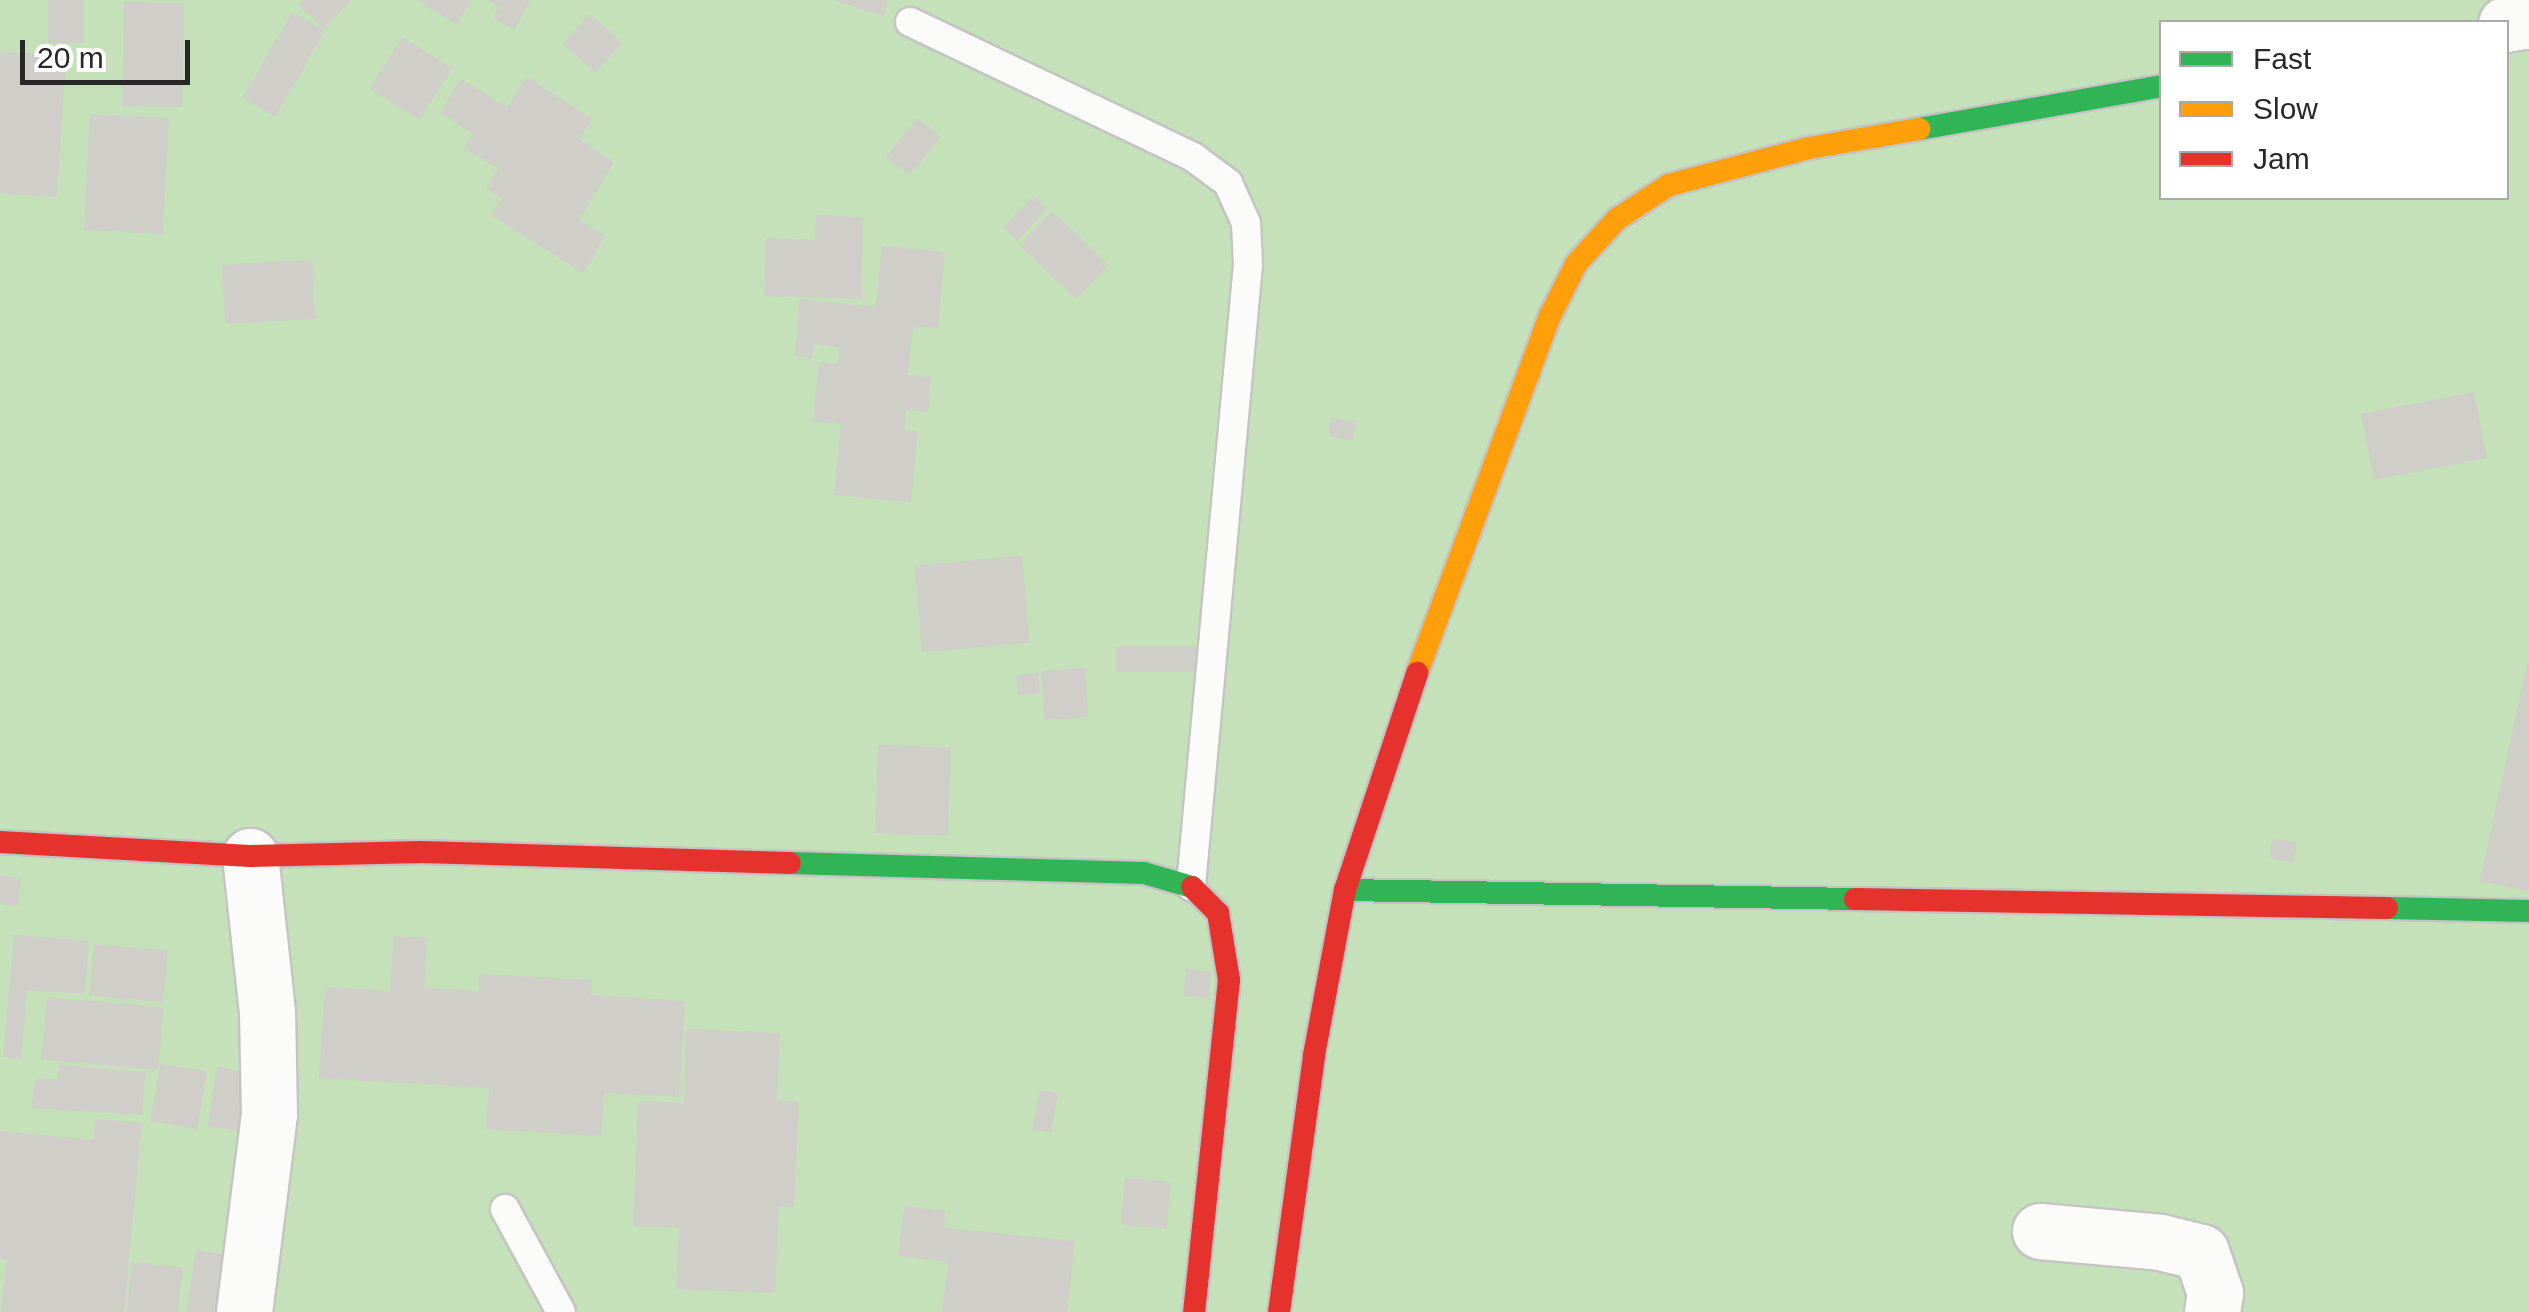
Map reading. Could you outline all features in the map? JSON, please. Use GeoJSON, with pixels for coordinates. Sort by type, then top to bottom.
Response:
{"type":"FeatureCollection","features":[{"type":"Feature","properties":{"kind":"street"},"geometry":{"type":"LineString","coordinates":[[1278,1312],[1314,1055],[1345,890],[1448,581],[1550,316],[1576,264],[1616,219],[1669,185],[1808,148],[2159,87]]}},
{"type":"Feature","properties":{"kind":"street"},"geometry":{"type":"LineString","coordinates":[[0,842],[250,856],[422,852],[1144,874],[1190,886],[1218,913],[1229,980],[1194,1312]]}},
{"type":"Feature","properties":{"kind":"street"},"geometry":{"type":"LineString","coordinates":[[244,1312],[269,1114],[268,1012],[250,856]]}},
{"type":"Feature","properties":{"kind":"street"},"geometry":{"type":"LineString","coordinates":[[1345,890],[2529,910]]}},
{"type":"Feature","properties":{"kind":"street"},"geometry":{"type":"LineString","coordinates":[[2040,1230],[2160,1242],[2201,1252],[2214,1293],[2212,1312]]}},
{"type":"Feature","properties":{"kind":"lane"},"geometry":{"type":"LineString","coordinates":[[910,22],[1192,156],[1228,183],[1246,222],[1248,264],[1190,886]]}},
{"type":"Feature","properties":{"kind":"lane"},"geometry":{"type":"LineString","coordinates":[[505,1209],[561,1312]]}},
{"type":"Feature","properties":{"kind":"green space"},"geometry":{"type":"Polygon","coordinates":[[[0,0],[2529,0],[2529,1312],[0,1312],[0,0]]]}},
{"type":"Feature","properties":{"kind":"building"},"geometry":{"type":"Polygon","coordinates":[[[48,0],[84,0],[84,43],[48,43],[48,0]]]}},
{"type":"Feature","properties":{"kind":"building"},"geometry":{"type":"Polygon","coordinates":[[[303,0],[351,0],[324,29],[298,5],[303,0]]]}},
{"type":"Feature","properties":{"kind":"building"},"geometry":{"type":"Polygon","coordinates":[[[417,0],[472,0],[457,25],[417,0]]]}},
{"type":"Feature","properties":{"kind":"building"},"geometry":{"type":"Polygon","coordinates":[[[487,0],[531,0],[514,30],[493,18],[499,7],[487,0]]]}},
{"type":"Feature","properties":{"kind":"building"},"geometry":{"type":"Polygon","coordinates":[[[833,0],[888,0],[884,16],[833,0]]]}},
{"type":"Feature","properties":{"kind":"building"},"geometry":{"type":"Polygon","coordinates":[[[124,2],[184,3],[182,107],[122,106],[124,2]]]}},
{"type":"Feature","properties":{"kind":"building"},"geometry":{"type":"Polygon","coordinates":[[[292,12],[325,31],[275,117],[242,98],[292,12]]]}},
{"type":"Feature","properties":{"kind":"building"},"geometry":{"type":"Polygon","coordinates":[[[590,14],[622,43],[595,72],[563,44],[590,14]]]}},
{"type":"Feature","properties":{"kind":"building"},"geometry":{"type":"Polygon","coordinates":[[[402,37],[452,68],[420,120],[370,89],[402,37]]]}},
{"type":"Feature","properties":{"kind":"building"},"geometry":{"type":"Polygon","coordinates":[[[0,52],[66,55],[57,197],[0,193],[0,52]]]}},
{"type":"Feature","properties":{"kind":"building"},"geometry":{"type":"Polygon","coordinates":[[[526,77],[593,119],[579,139],[614,162],[579,220],[606,236],[583,273],[491,215],[502,198],[486,188],[498,169],[464,148],[473,134],[440,113],[461,79],[507,107],[526,77]]]}},
{"type":"Feature","properties":{"kind":"building"},"geometry":{"type":"Polygon","coordinates":[[[90,114],[169,118],[163,234],[84,230],[90,114]]]}},
{"type":"Feature","properties":{"kind":"building"},"geometry":{"type":"Polygon","coordinates":[[[918,118],[941,137],[909,176],[886,156],[918,118]]]}},
{"type":"Feature","properties":{"kind":"building"},"geometry":{"type":"Polygon","coordinates":[[[1033,196],[1047,209],[1018,240],[1004,227],[1033,196]]]}},
{"type":"Feature","properties":{"kind":"building"},"geometry":{"type":"Polygon","coordinates":[[[1052,211],[1108,265],[1075,299],[1019,245],[1052,211]]]}},
{"type":"Feature","properties":{"kind":"building"},"geometry":{"type":"Polygon","coordinates":[[[816,215],[863,217],[861,299],[764,296],[766,238],[815,240],[816,215]]]}},
{"type":"Feature","properties":{"kind":"building"},"geometry":{"type":"Polygon","coordinates":[[[882,246],[945,252],[938,328],[913,326],[908,375],[931,377],[928,412],[906,410],[904,430],[918,431],[911,502],[834,495],[841,424],[813,421],[819,362],[837,364],[839,347],[814,344],[812,358],[795,356],[800,299],[876,307],[882,246]]]}},
{"type":"Feature","properties":{"kind":"building"},"geometry":{"type":"Polygon","coordinates":[[[312,260],[315,319],[225,324],[222,265],[312,260]]]}},
{"type":"Feature","properties":{"kind":"building"},"geometry":{"type":"Polygon","coordinates":[[[2474,392],[2487,458],[2374,480],[2361,414],[2474,392]]]}},
{"type":"Feature","properties":{"kind":"building"},"geometry":{"type":"Polygon","coordinates":[[[1331,418],[1356,421],[1353,440],[1329,437],[1331,418]]]}},
{"type":"Feature","properties":{"kind":"building"},"geometry":{"type":"Polygon","coordinates":[[[1022,556],[1030,643],[922,652],[914,565],[1022,556]]]}},
{"type":"Feature","properties":{"kind":"building"},"geometry":{"type":"Polygon","coordinates":[[[1116,646],[1203,646],[1203,672],[1116,672],[1116,646]]]}},
{"type":"Feature","properties":{"kind":"building"},"geometry":{"type":"Polygon","coordinates":[[[2529,664],[2529,891],[2480,881],[2529,664]]]}},
{"type":"Feature","properties":{"kind":"building"},"geometry":{"type":"Polygon","coordinates":[[[1085,668],[1088,717],[1045,720],[1041,671],[1085,668]]]}},
{"type":"Feature","properties":{"kind":"building"},"geometry":{"type":"Polygon","coordinates":[[[1038,673],[1040,693],[1018,695],[1016,675],[1038,673]]]}},
{"type":"Feature","properties":{"kind":"building"},"geometry":{"type":"Polygon","coordinates":[[[878,745],[951,748],[948,835],[875,833],[878,745]]]}},
{"type":"Feature","properties":{"kind":"building"},"geometry":{"type":"Polygon","coordinates":[[[2272,839],[2297,843],[2294,863],[2269,859],[2272,839]]]}},
{"type":"Feature","properties":{"kind":"building"},"geometry":{"type":"Polygon","coordinates":[[[0,876],[21,878],[18,906],[0,904],[0,876]]]}},
{"type":"Feature","properties":{"kind":"building"},"geometry":{"type":"Polygon","coordinates":[[[14,935],[89,941],[85,994],[27,990],[21,1059],[3,1057],[14,935]]]}},
{"type":"Feature","properties":{"kind":"building"},"geometry":{"type":"Polygon","coordinates":[[[394,936],[427,938],[424,988],[479,991],[479,974],[592,980],[591,995],[685,1001],[679,1097],[604,1093],[601,1136],[486,1129],[489,1088],[319,1078],[325,987],[390,991],[394,936]]]}},
{"type":"Feature","properties":{"kind":"building"},"geometry":{"type":"Polygon","coordinates":[[[94,944],[168,950],[163,1002],[89,996],[94,944]]]}},
{"type":"Feature","properties":{"kind":"building"},"geometry":{"type":"Polygon","coordinates":[[[1186,969],[1211,971],[1209,998],[1184,996],[1186,969]]]}},
{"type":"Feature","properties":{"kind":"building"},"geometry":{"type":"Polygon","coordinates":[[[47,997],[164,1007],[158,1070],[42,1060],[47,997]]]}},
{"type":"Feature","properties":{"kind":"building"},"geometry":{"type":"Polygon","coordinates":[[[686,1029],[780,1033],[777,1101],[799,1102],[794,1207],[779,1206],[775,1293],[676,1289],[679,1228],[633,1226],[638,1101],[684,1103],[686,1029]]]}},
{"type":"Feature","properties":{"kind":"building"},"geometry":{"type":"Polygon","coordinates":[[[160,1064],[206,1071],[197,1129],[151,1121],[160,1064]]]}},
{"type":"Feature","properties":{"kind":"building"},"geometry":{"type":"Polygon","coordinates":[[[59,1065],[145,1072],[142,1115],[32,1108],[35,1078],[58,1080],[59,1065]]]}},
{"type":"Feature","properties":{"kind":"building"},"geometry":{"type":"Polygon","coordinates":[[[217,1067],[257,1073],[247,1133],[208,1126],[217,1067]]]}},
{"type":"Feature","properties":{"kind":"building"},"geometry":{"type":"Polygon","coordinates":[[[1039,1090],[1058,1093],[1052,1132],[1033,1130],[1039,1090]]]}},
{"type":"Feature","properties":{"kind":"building"},"geometry":{"type":"Polygon","coordinates":[[[96,1119],[142,1123],[124,1312],[1,1312],[6,1260],[0,1259],[0,1131],[94,1140],[96,1119]]]}},
{"type":"Feature","properties":{"kind":"building"},"geometry":{"type":"Polygon","coordinates":[[[1125,1178],[1171,1182],[1167,1229],[1121,1225],[1125,1178]]]}},
{"type":"Feature","properties":{"kind":"building"},"geometry":{"type":"Polygon","coordinates":[[[904,1206],[946,1211],[944,1228],[1075,1241],[1067,1312],[942,1312],[948,1262],[898,1256],[904,1206]]]}},
{"type":"Feature","properties":{"kind":"building"},"geometry":{"type":"Polygon","coordinates":[[[196,1250],[236,1256],[227,1312],[186,1312],[196,1250]]]}},
{"type":"Feature","properties":{"kind":"building"},"geometry":{"type":"Polygon","coordinates":[[[132,1262],[183,1267],[178,1312],[127,1312],[132,1262]]]}},
{"type":"Feature","properties":{"kind":"traffic: fast"},"geometry":{"type":"LineString","coordinates":[[1919,129],[2159,87]]}},
{"type":"Feature","properties":{"kind":"traffic: fast"},"geometry":{"type":"LineString","coordinates":[[790,863],[1144,873],[1192,887]]}},
{"type":"Feature","properties":{"kind":"traffic: fast"},"geometry":{"type":"LineString","coordinates":[[1345,890],[1855,899]]}},
{"type":"Feature","properties":{"kind":"traffic: fast"},"geometry":{"type":"LineString","coordinates":[[2387,908],[2529,911]]}},
{"type":"Feature","properties":{"kind":"traffic: slow"},"geometry":{"type":"LineString","coordinates":[[1417,673],[1550,316],[1576,264],[1617,219],[1669,185],[1809,148],[1919,129]]}},
{"type":"Feature","properties":{"kind":"traffic: jam"},"geometry":{"type":"LineString","coordinates":[[1279,1312],[1314,1055],[1345,890],[1417,673]]}},
{"type":"Feature","properties":{"kind":"traffic: jam"},"geometry":{"type":"LineString","coordinates":[[0,842],[250,856],[421,852],[790,863]]}},
{"type":"Feature","properties":{"kind":"traffic: jam"},"geometry":{"type":"LineString","coordinates":[[1192,887],[1218,913],[1229,980],[1194,1312]]}},
{"type":"Feature","properties":{"kind":"traffic: jam"},"geometry":{"type":"LineString","coordinates":[[1855,899],[2387,908]]}}]}
